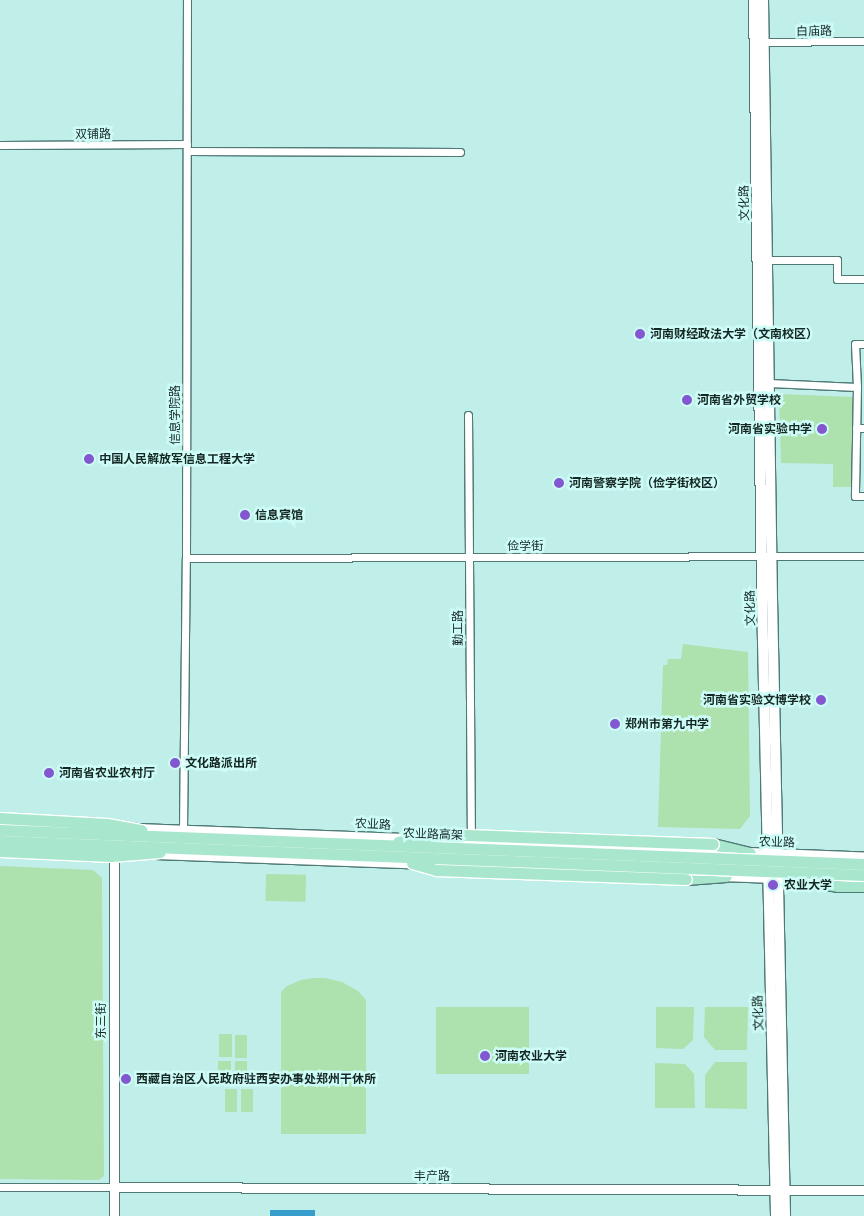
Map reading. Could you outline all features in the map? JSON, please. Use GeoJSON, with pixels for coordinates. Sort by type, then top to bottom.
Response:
{"type":"FeatureCollection","features":[{"type":"Feature","properties":{"kind":"highway"},"geometry":{"type":"LineString","coordinates":[[0,818],[107,824],[172,837]]}},
{"type":"Feature","properties":{"kind":"highway","name":"农业路高架"},"geometry":{"type":"LineString","coordinates":[[0,830],[864,864]]}},
{"type":"Feature","properties":{"kind":"highway"},"geometry":{"type":"LineString","coordinates":[[380,846],[439,834],[713,844],[750,853]]}},
{"type":"Feature","properties":{"kind":"highway","name":"农业路高架"},"geometry":{"type":"LineString","coordinates":[[0,841],[864,875]]}},
{"type":"Feature","properties":{"kind":"highway"},"geometry":{"type":"LineString","coordinates":[[0,851],[134,856],[180,849]]}},
{"type":"Feature","properties":{"kind":"highway"},"geometry":{"type":"LineString","coordinates":[[396,858],[436,870],[686,879],[726,876]]}},
{"type":"Feature","properties":{"kind":"highway"},"geometry":{"type":"LineString","coordinates":[[795,879],[838,886],[864,886]]}},
{"type":"Feature","properties":{"kind":"main road","name":"文化路"},"geometry":{"type":"LineString","coordinates":[[754,0],[767,556],[772,878],[780,1190],[785,1216]]}},
{"type":"Feature","properties":{"kind":"main road","name":"文化路"},"geometry":{"type":"LineString","coordinates":[[763,0],[769,383],[767,556]]}},
{"type":"Feature","properties":{"kind":"main road","name":"文化路"},"geometry":{"type":"LineString","coordinates":[[776,1216],[780,1190]]}},
{"type":"Feature","properties":{"kind":"street","name":"信息学院路"},"geometry":{"type":"LineString","coordinates":[[183,830],[186,558],[187,0]]}},
{"type":"Feature","properties":{"kind":"street","name":"白庙路"},"geometry":{"type":"LineString","coordinates":[[764,42],[864,41]]}},
{"type":"Feature","properties":{"kind":"street","name":"双铺路"},"geometry":{"type":"LineString","coordinates":[[0,145],[460,152]]}},
{"type":"Feature","properties":{"kind":"street"},"geometry":{"type":"LineString","coordinates":[[767,260],[837,260],[837,279],[864,279]]}},
{"type":"Feature","properties":{"kind":"street"},"geometry":{"type":"LineString","coordinates":[[864,344],[856,344],[860,428],[854,496],[864,496]]}},
{"type":"Feature","properties":{"kind":"street"},"geometry":{"type":"LineString","coordinates":[[769,383],[857,387]]}},
{"type":"Feature","properties":{"kind":"street","name":"勤工路"},"geometry":{"type":"LineString","coordinates":[[468,415],[471,842]]}},
{"type":"Feature","properties":{"kind":"street","name":"俭学街"},"geometry":{"type":"LineString","coordinates":[[186,558],[864,556]]}},
{"type":"Feature","properties":{"kind":"street","name":"农业路"},"geometry":{"type":"LineString","coordinates":[[0,822],[864,857]]}},
{"type":"Feature","properties":{"kind":"street","name":"东三街"},"geometry":{"type":"LineString","coordinates":[[114,827],[114,1216]]}},
{"type":"Feature","properties":{"kind":"street"},"geometry":{"type":"LineString","coordinates":[[0,847],[864,882]]}},
{"type":"Feature","properties":{"kind":"street","name":"丰产路"},"geometry":{"type":"LineString","coordinates":[[0,1187],[864,1190]]}},
{"type":"Feature","properties":{"kind":"green space"},"geometry":{"type":"Polygon","coordinates":[[[779,394],[853,397],[851,487],[833,487],[833,464],[781,463],[779,394]]]}},
{"type":"Feature","properties":{"kind":"green space"},"geometry":{"type":"Polygon","coordinates":[[[683,644],[748,652],[750,816],[740,829],[658,827],[663,665],[667,665],[668,659],[681,659],[683,644]]]}},
{"type":"Feature","properties":{"kind":"green space"},"geometry":{"type":"Polygon","coordinates":[[[0,866],[93,870],[102,878],[104,1176],[99,1180],[0,1179],[0,866]]]}},
{"type":"Feature","properties":{"kind":"green space"},"geometry":{"type":"Polygon","coordinates":[[[266,874],[306,875],[306,902],[266,901],[266,874]]]}},
{"type":"Feature","properties":{"kind":"green space"},"geometry":{"type":"Polygon","coordinates":[[[325,978],[342,982],[358,991],[366,1000],[366,1134],[281,1134],[281,992],[287,986],[301,980],[325,978]]]}},
{"type":"Feature","properties":{"kind":"green space"},"geometry":{"type":"Polygon","coordinates":[[[436,1007],[529,1007],[529,1074],[436,1074],[436,1007]]]}},
{"type":"Feature","properties":{"kind":"green space"},"geometry":{"type":"Polygon","coordinates":[[[656,1007],[694,1007],[693,1040],[683,1049],[656,1048],[656,1007]]]}},
{"type":"Feature","properties":{"kind":"green space"},"geometry":{"type":"Polygon","coordinates":[[[705,1007],[748,1007],[747,1050],[715,1050],[704,1037],[705,1007]]]}},
{"type":"Feature","properties":{"kind":"green space"},"geometry":{"type":"Polygon","coordinates":[[[219,1034],[232,1034],[232,1057],[219,1057],[219,1034]]]}},
{"type":"Feature","properties":{"kind":"green space"},"geometry":{"type":"Polygon","coordinates":[[[235,1035],[247,1035],[247,1058],[235,1058],[235,1035]]]}},
{"type":"Feature","properties":{"kind":"green space"},"geometry":{"type":"Polygon","coordinates":[[[218,1061],[231,1061],[231,1084],[218,1084],[218,1061]]]}},
{"type":"Feature","properties":{"kind":"green space"},"geometry":{"type":"Polygon","coordinates":[[[235,1061],[247,1061],[247,1084],[235,1084],[235,1061]]]}},
{"type":"Feature","properties":{"kind":"green space"},"geometry":{"type":"Polygon","coordinates":[[[715,1062],[747,1062],[747,1109],[705,1108],[705,1075],[715,1062]]]}},
{"type":"Feature","properties":{"kind":"green space"},"geometry":{"type":"Polygon","coordinates":[[[655,1063],[685,1064],[694,1074],[695,1108],[655,1108],[655,1063]]]}},
{"type":"Feature","properties":{"kind":"green space"},"geometry":{"type":"Polygon","coordinates":[[[225,1089],[237,1089],[237,1112],[225,1112],[225,1089]]]}},
{"type":"Feature","properties":{"kind":"green space"},"geometry":{"type":"Polygon","coordinates":[[[241,1089],[253,1089],[253,1112],[241,1112],[241,1089]]]}},
{"type":"Feature","properties":{"kind":"water"},"geometry":{"type":"Polygon","coordinates":[[[270,1210],[315,1210],[315,1216],[270,1216],[270,1210]]]}},
{"type":"Feature","properties":{"kind":"place","name":"河南财经政法大学（文南校区）"},"geometry":{"type":"Point","coordinates":[640,334]}},
{"type":"Feature","properties":{"kind":"place","name":"河南省外贸学校"},"geometry":{"type":"Point","coordinates":[687,400]}},
{"type":"Feature","properties":{"kind":"place","name":"河南省实验中学"},"geometry":{"type":"Point","coordinates":[822,429]}},
{"type":"Feature","properties":{"kind":"place","name":"中国人民解放军信息工程大学"},"geometry":{"type":"Point","coordinates":[89,459]}},
{"type":"Feature","properties":{"kind":"place","name":"河南警察学院（俭学街校区）"},"geometry":{"type":"Point","coordinates":[559,483]}},
{"type":"Feature","properties":{"kind":"place","name":"信息宾馆"},"geometry":{"type":"Point","coordinates":[245,515]}},
{"type":"Feature","properties":{"kind":"place","name":"河南省实验文博学校"},"geometry":{"type":"Point","coordinates":[821,700]}},
{"type":"Feature","properties":{"kind":"place","name":"郑州市第九中学"},"geometry":{"type":"Point","coordinates":[615,724]}},
{"type":"Feature","properties":{"kind":"place","name":"文化路派出所"},"geometry":{"type":"Point","coordinates":[175,763]}},
{"type":"Feature","properties":{"kind":"place","name":"河南省农业农村厅"},"geometry":{"type":"Point","coordinates":[49,773]}},
{"type":"Feature","properties":{"kind":"place","name":"农业大学"},"geometry":{"type":"Point","coordinates":[773,885]}},
{"type":"Feature","properties":{"kind":"place","name":"河南农业大学"},"geometry":{"type":"Point","coordinates":[485,1056]}},
{"type":"Feature","properties":{"kind":"place","name":"西藏自治区人民政府驻西安办事处郑州干休所"},"geometry":{"type":"Point","coordinates":[126,1079]}}]}
